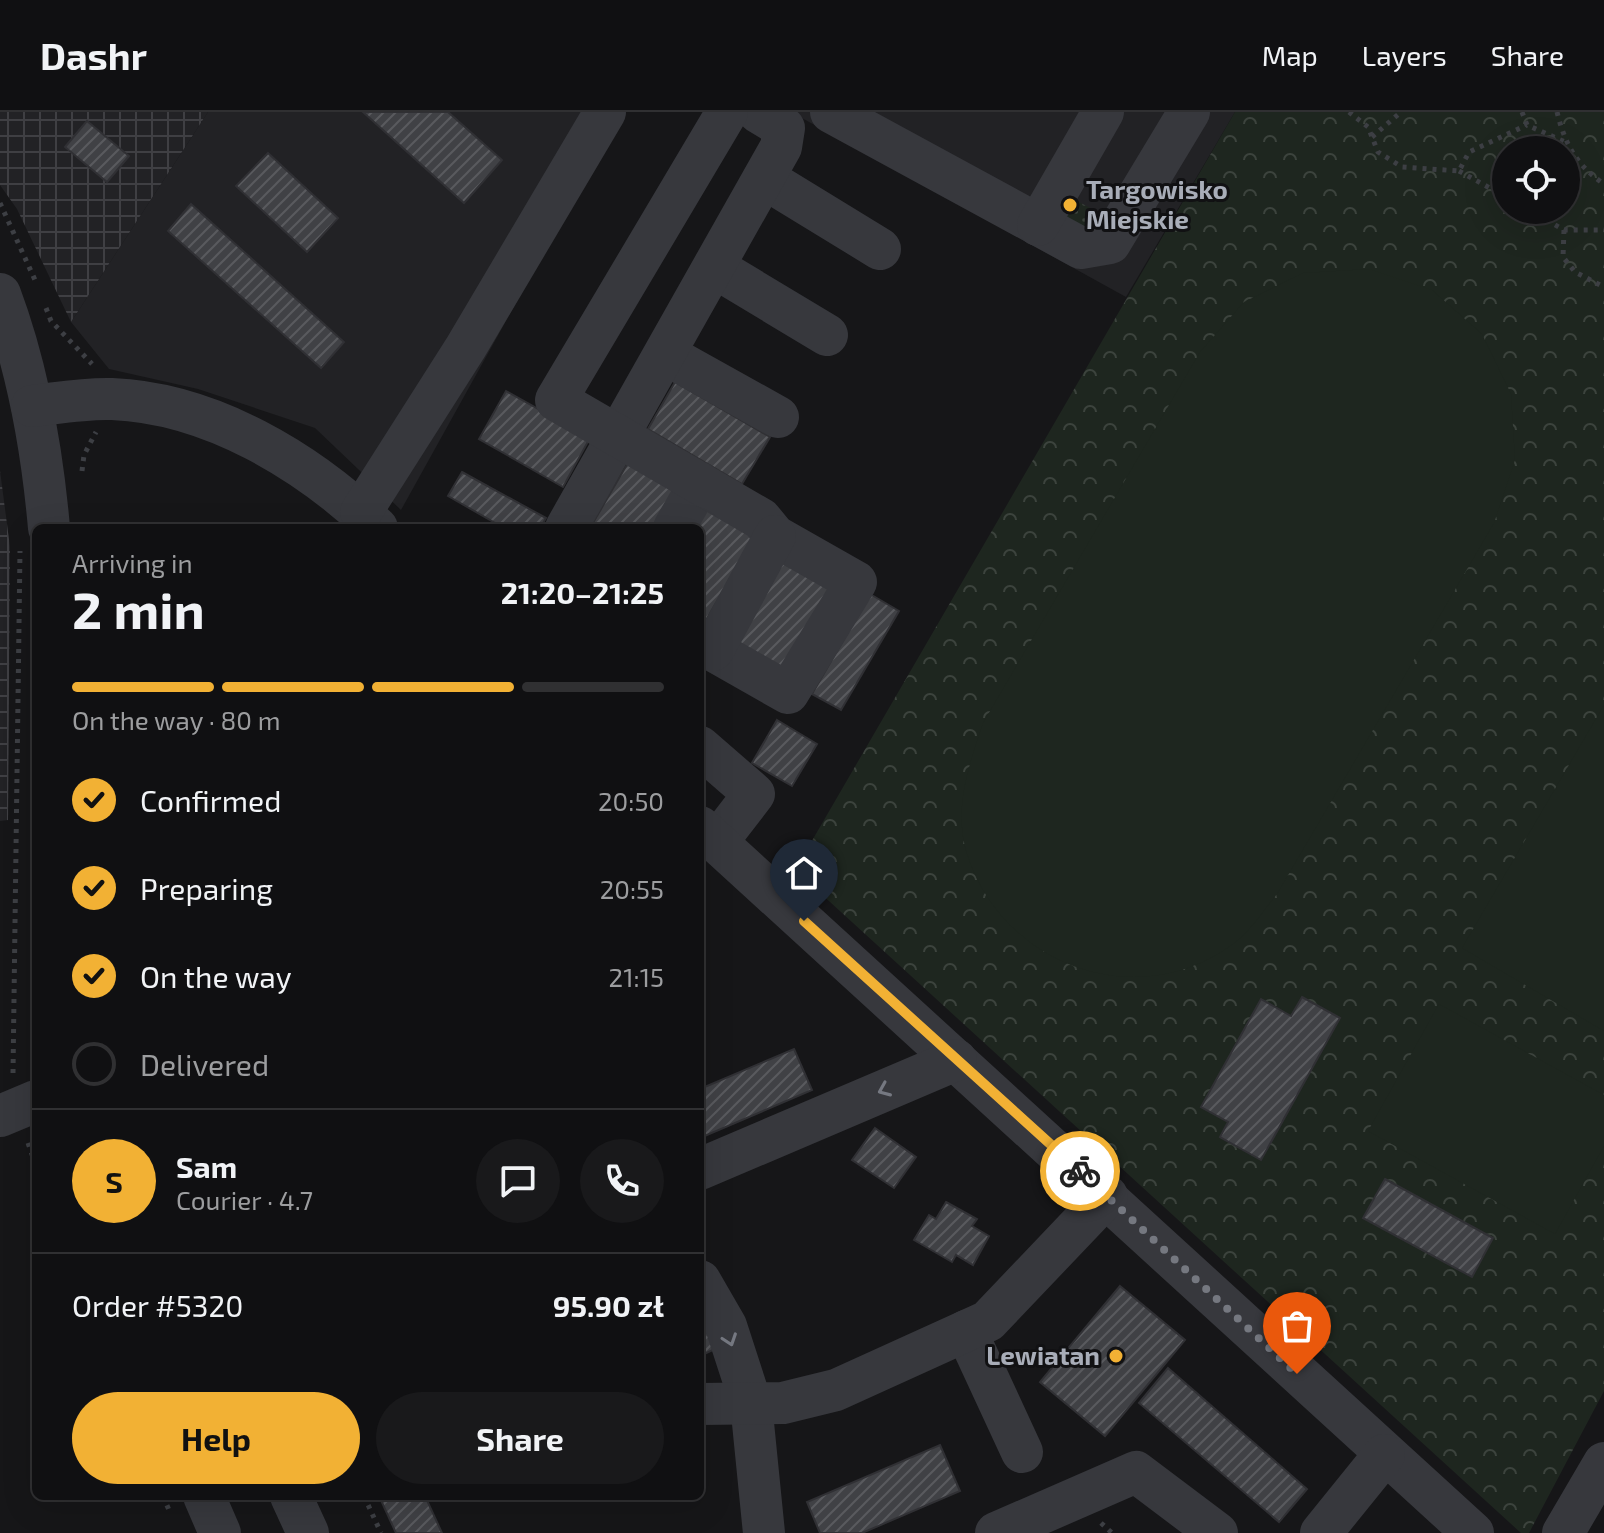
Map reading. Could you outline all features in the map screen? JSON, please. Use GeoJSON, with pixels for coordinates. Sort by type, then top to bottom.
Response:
{"type":"FeatureCollection","features":[{"type":"Feature","properties":{"kind":"street"},"geometry":{"type":"LineString","coordinates":[[32,406],[98,399],[189,411],[271,447],[369,520],[466,347],[605,112]]}},
{"type":"Feature","properties":{"kind":"street"},"geometry":{"type":"LineString","coordinates":[[727,112],[556,400],[761,519],[775,536],[856,582],[788,693],[706,646],[775,536]]}},
{"type":"Feature","properties":{"kind":"street"},"geometry":{"type":"LineString","coordinates":[[568,524],[781,147],[784,128],[758,112]]}},
{"type":"Feature","properties":{"kind":"street"},"geometry":{"type":"LineString","coordinates":[[831,112],[1081,248],[1110,243],[1189,112]]}},
{"type":"Feature","properties":{"kind":"street"},"geometry":{"type":"LineString","coordinates":[[1038,225],[1103,112]]}},
{"type":"Feature","properties":{"kind":"street"},"geometry":{"type":"LineString","coordinates":[[764,178],[880,249]]}},
{"type":"Feature","properties":{"kind":"street"},"geometry":{"type":"LineString","coordinates":[[714,267],[827,335]]}},
{"type":"Feature","properties":{"kind":"street"},"geometry":{"type":"LineString","coordinates":[[19,290],[32,406],[44,466],[36,524]]}},
{"type":"Feature","properties":{"kind":"street"},"geometry":{"type":"LineString","coordinates":[[665,354],[778,417]]}},
{"type":"Feature","properties":{"kind":"street"},"geometry":{"type":"LineString","coordinates":[[676,524],[700,483]]}},
{"type":"Feature","properties":{"kind":"street"},"geometry":{"type":"LineString","coordinates":[[704,750],[754,794],[708,835],[1473,1533]]}},
{"type":"Feature","properties":{"kind":"street"},"geometry":{"type":"LineString","coordinates":[[704,1167],[956,1060]]}},
{"type":"Feature","properties":{"kind":"street"},"geometry":{"type":"LineString","coordinates":[[704,1404],[783,1403],[836,1390],[988,1321],[1107,1196]]}},
{"type":"Feature","properties":{"kind":"street"},"geometry":{"type":"LineString","coordinates":[[704,1288],[726,1326],[751,1403],[764,1533]]}},
{"type":"Feature","properties":{"kind":"street"},"geometry":{"type":"LineString","coordinates":[[966,1331],[1022,1452]]}},
{"type":"Feature","properties":{"kind":"street"},"geometry":{"type":"LineString","coordinates":[[1342,1525],[1384,1455]]}},
{"type":"Feature","properties":{"kind":"street"},"geometry":{"type":"LineString","coordinates":[[1563,1533],[1604,1463]]}},
{"type":"Feature","properties":{"kind":"street"},"geometry":{"type":"LineString","coordinates":[[996,1533],[1053,1521],[1136,1472],[1217,1533]]}},
{"type":"Feature","properties":{"kind":"street"},"geometry":{"type":"LineString","coordinates":[[206,1500],[220,1533]]}},
{"type":"Feature","properties":{"kind":"street"},"geometry":{"type":"LineString","coordinates":[[293,1500],[308,1533]]}},
{"type":"Feature","properties":{"kind":"path"},"geometry":{"type":"LineString","coordinates":[[1349,112],[1368,127],[1378,152],[1402,167],[1459,171],[1492,189]]}},
{"type":"Feature","properties":{"kind":"path"},"geometry":{"type":"LineString","coordinates":[[1372,137],[1401,112]]}},
{"type":"Feature","properties":{"kind":"path"},"geometry":{"type":"LineString","coordinates":[[1522,112],[1527,125],[1552,136]]}},
{"type":"Feature","properties":{"kind":"path"},"geometry":{"type":"LineString","coordinates":[[1557,112],[1563,136]]}},
{"type":"Feature","properties":{"kind":"path"},"geometry":{"type":"LineString","coordinates":[[1459,171],[1469,152],[1527,125]]}},
{"type":"Feature","properties":{"kind":"path"},"geometry":{"type":"LineString","coordinates":[[1580,163],[1604,184]]}},
{"type":"Feature","properties":{"kind":"path"},"geometry":{"type":"LineString","coordinates":[[0,203],[19,290]]}},
{"type":"Feature","properties":{"kind":"path"},"geometry":{"type":"LineString","coordinates":[[1553,224],[1564,230],[1604,230]]}},
{"type":"Feature","properties":{"kind":"path"},"geometry":{"type":"LineString","coordinates":[[1564,230],[1563,257],[1575,272],[1604,287]]}},
{"type":"Feature","properties":{"kind":"path"},"geometry":{"type":"LineString","coordinates":[[41,296],[51,321],[90,360],[98,377],[99,425],[84,455],[81,480]]}},
{"type":"Feature","properties":{"kind":"path"},"geometry":{"type":"LineString","coordinates":[[32,609],[13,1076],[9,1086],[32,1153]]}},
{"type":"Feature","properties":{"kind":"path"},"geometry":{"type":"LineString","coordinates":[[366,1500],[381,1533]]}},
{"type":"Feature","properties":{"kind":"shaded area"},"geometry":{"type":"Polygon","coordinates":[[[0,112],[208,112],[71,322],[17,209],[0,185],[0,112]]]}},
{"type":"Feature","properties":{"kind":"shaded area"},"geometry":{"type":"Polygon","coordinates":[[[208,112],[622,112],[401,510],[315,428],[198,389],[109,369],[71,322],[208,112]]]}},
{"type":"Feature","properties":{"kind":"shaded area","name":"Targowisko Miejskie"},"geometry":{"type":"Polygon","coordinates":[[[791,112],[1235,112],[1126,297],[791,112]]]}},
{"type":"Feature","properties":{"kind":"shaded area"},"geometry":{"type":"Polygon","coordinates":[[[0,471],[10,547],[8,820],[0,821],[0,471]]]}},
{"type":"Feature","properties":{"kind":"green space"},"geometry":{"type":"Polygon","coordinates":[[[1235,112],[1604,112],[1604,1391],[1529,1533],[1521,1533],[795,870],[1235,112]]]}},
{"type":"Feature","properties":{"kind":"green space"},"geometry":{"type":"Polygon","coordinates":[[[1073,199],[1106,216],[1109,226],[1068,227],[1066,201],[1073,199]]]}},
{"type":"Feature","properties":{"kind":"green space"},"geometry":{"type":"Polygon","coordinates":[[[1369,269],[1432,290],[1482,334],[1511,394],[1515,460],[1494,523],[1277,894],[1245,933],[1233,944],[1195,965],[1156,976],[1116,976],[1077,967],[1041,950],[1010,925],[985,893],[967,854],[962,820],[964,787],[983,723],[1200,352],[1244,302],[1303,273],[1369,269]]]}},
{"type":"Feature","properties":{"kind":"green space"},"geometry":{"type":"Polygon","coordinates":[[[1604,705],[1604,1031],[1462,948],[1604,705]]]}},
{"type":"Feature","properties":{"kind":"green space"},"geometry":{"type":"Polygon","coordinates":[[[1439,1004],[1604,1095],[1604,1146],[1555,1234],[1368,1131],[1439,1004]]]}},
{"type":"Feature","properties":{"kind":"building"},"geometry":{"type":"Polygon","coordinates":[[[363,112],[448,112],[502,160],[464,203],[363,112]]]}},
{"type":"Feature","properties":{"kind":"building"},"geometry":{"type":"Polygon","coordinates":[[[87,121],[129,156],[107,182],[65,147],[87,121]]]}},
{"type":"Feature","properties":{"kind":"building"},"geometry":{"type":"Polygon","coordinates":[[[268,153],[338,218],[307,252],[236,186],[268,153]]]}},
{"type":"Feature","properties":{"kind":"building"},"geometry":{"type":"Polygon","coordinates":[[[191,204],[344,342],[321,368],[168,231],[191,204]]]}},
{"type":"Feature","properties":{"kind":"building"},"geometry":{"type":"Polygon","coordinates":[[[675,382],[770,437],[742,484],[648,429],[675,382]]]}},
{"type":"Feature","properties":{"kind":"building"},"geometry":{"type":"Polygon","coordinates":[[[506,391],[590,438],[563,487],[479,439],[506,391]]]}},
{"type":"Feature","properties":{"kind":"building"},"geometry":{"type":"Polygon","coordinates":[[[629,461],[677,488],[656,524],[592,524],[629,461]]]}},
{"type":"Feature","properties":{"kind":"building"},"geometry":{"type":"Polygon","coordinates":[[[462,472],[546,518],[542,524],[497,524],[448,496],[462,472]]]}},
{"type":"Feature","properties":{"kind":"building"},"geometry":{"type":"Polygon","coordinates":[[[708,506],[756,534],[704,624],[704,524],[698,524],[708,506]]]}},
{"type":"Feature","properties":{"kind":"building"},"geometry":{"type":"Polygon","coordinates":[[[788,553],[836,581],[780,675],[732,648],[788,553]]]}},
{"type":"Feature","properties":{"kind":"building"},"geometry":{"type":"Polygon","coordinates":[[[870,594],[899,611],[841,710],[812,694],[870,594]]]}},
{"type":"Feature","properties":{"kind":"building"},"geometry":{"type":"Polygon","coordinates":[[[777,720],[817,744],[792,786],[752,763],[777,720]]]}},
{"type":"Feature","properties":{"kind":"building"},"geometry":{"type":"Polygon","coordinates":[[[1302,997],[1340,1018],[1261,1160],[1220,1137],[1228,1122],[1201,1107],[1261,999],[1291,1016],[1302,997]]]}},
{"type":"Feature","properties":{"kind":"building"},"geometry":{"type":"Polygon","coordinates":[[[794,1049],[812,1090],[704,1136],[704,1087],[794,1049]]]}},
{"type":"Feature","properties":{"kind":"building"},"geometry":{"type":"Polygon","coordinates":[[[875,1128],[916,1157],[894,1188],[852,1160],[875,1128]]]}},
{"type":"Feature","properties":{"kind":"building"},"geometry":{"type":"Polygon","coordinates":[[[1385,1179],[1493,1238],[1472,1277],[1363,1218],[1385,1179]]]}},
{"type":"Feature","properties":{"kind":"building"},"geometry":{"type":"Polygon","coordinates":[[[946,1202],[977,1219],[972,1226],[989,1236],[973,1265],[956,1255],[952,1262],[914,1240],[929,1215],[936,1219],[946,1202]]]}},
{"type":"Feature","properties":{"kind":"building","name":"Lewiatan"},"geometry":{"type":"Polygon","coordinates":[[[1120,1286],[1185,1340],[1105,1436],[1040,1382],[1120,1286]]]}},
{"type":"Feature","properties":{"kind":"building"},"geometry":{"type":"Polygon","coordinates":[[[704,1326],[715,1349],[704,1354],[704,1326]]]}},
{"type":"Feature","properties":{"kind":"building"},"geometry":{"type":"Polygon","coordinates":[[[1168,1368],[1307,1489],[1279,1522],[1139,1403],[1168,1368]]]}},
{"type":"Feature","properties":{"kind":"building"},"geometry":{"type":"Polygon","coordinates":[[[940,1445],[960,1491],[862,1533],[820,1533],[807,1502],[940,1445]]]}},
{"type":"Feature","properties":{"kind":"building"},"geometry":{"type":"Polygon","coordinates":[[[381,1500],[427,1500],[442,1533],[396,1533],[381,1500]]]}},
{"type":"Feature","properties":{"kind":"way so far"},"geometry":{"type":"LineString","coordinates":[[1080,1171],[1297,1374]]}},
{"type":"Feature","properties":{"kind":"place","name":"Targowisko Miejskie"},"geometry":{"type":"Point","coordinates":[1070,205]}},
{"type":"Feature","properties":{"kind":"place","name":"Lewiatan"},"geometry":{"type":"Point","coordinates":[1116,1356]}},
{"type":"Feature","properties":{"kind":"route"},"geometry":{"type":"LineString","coordinates":[[804,921],[1080,1171]]}}]}
